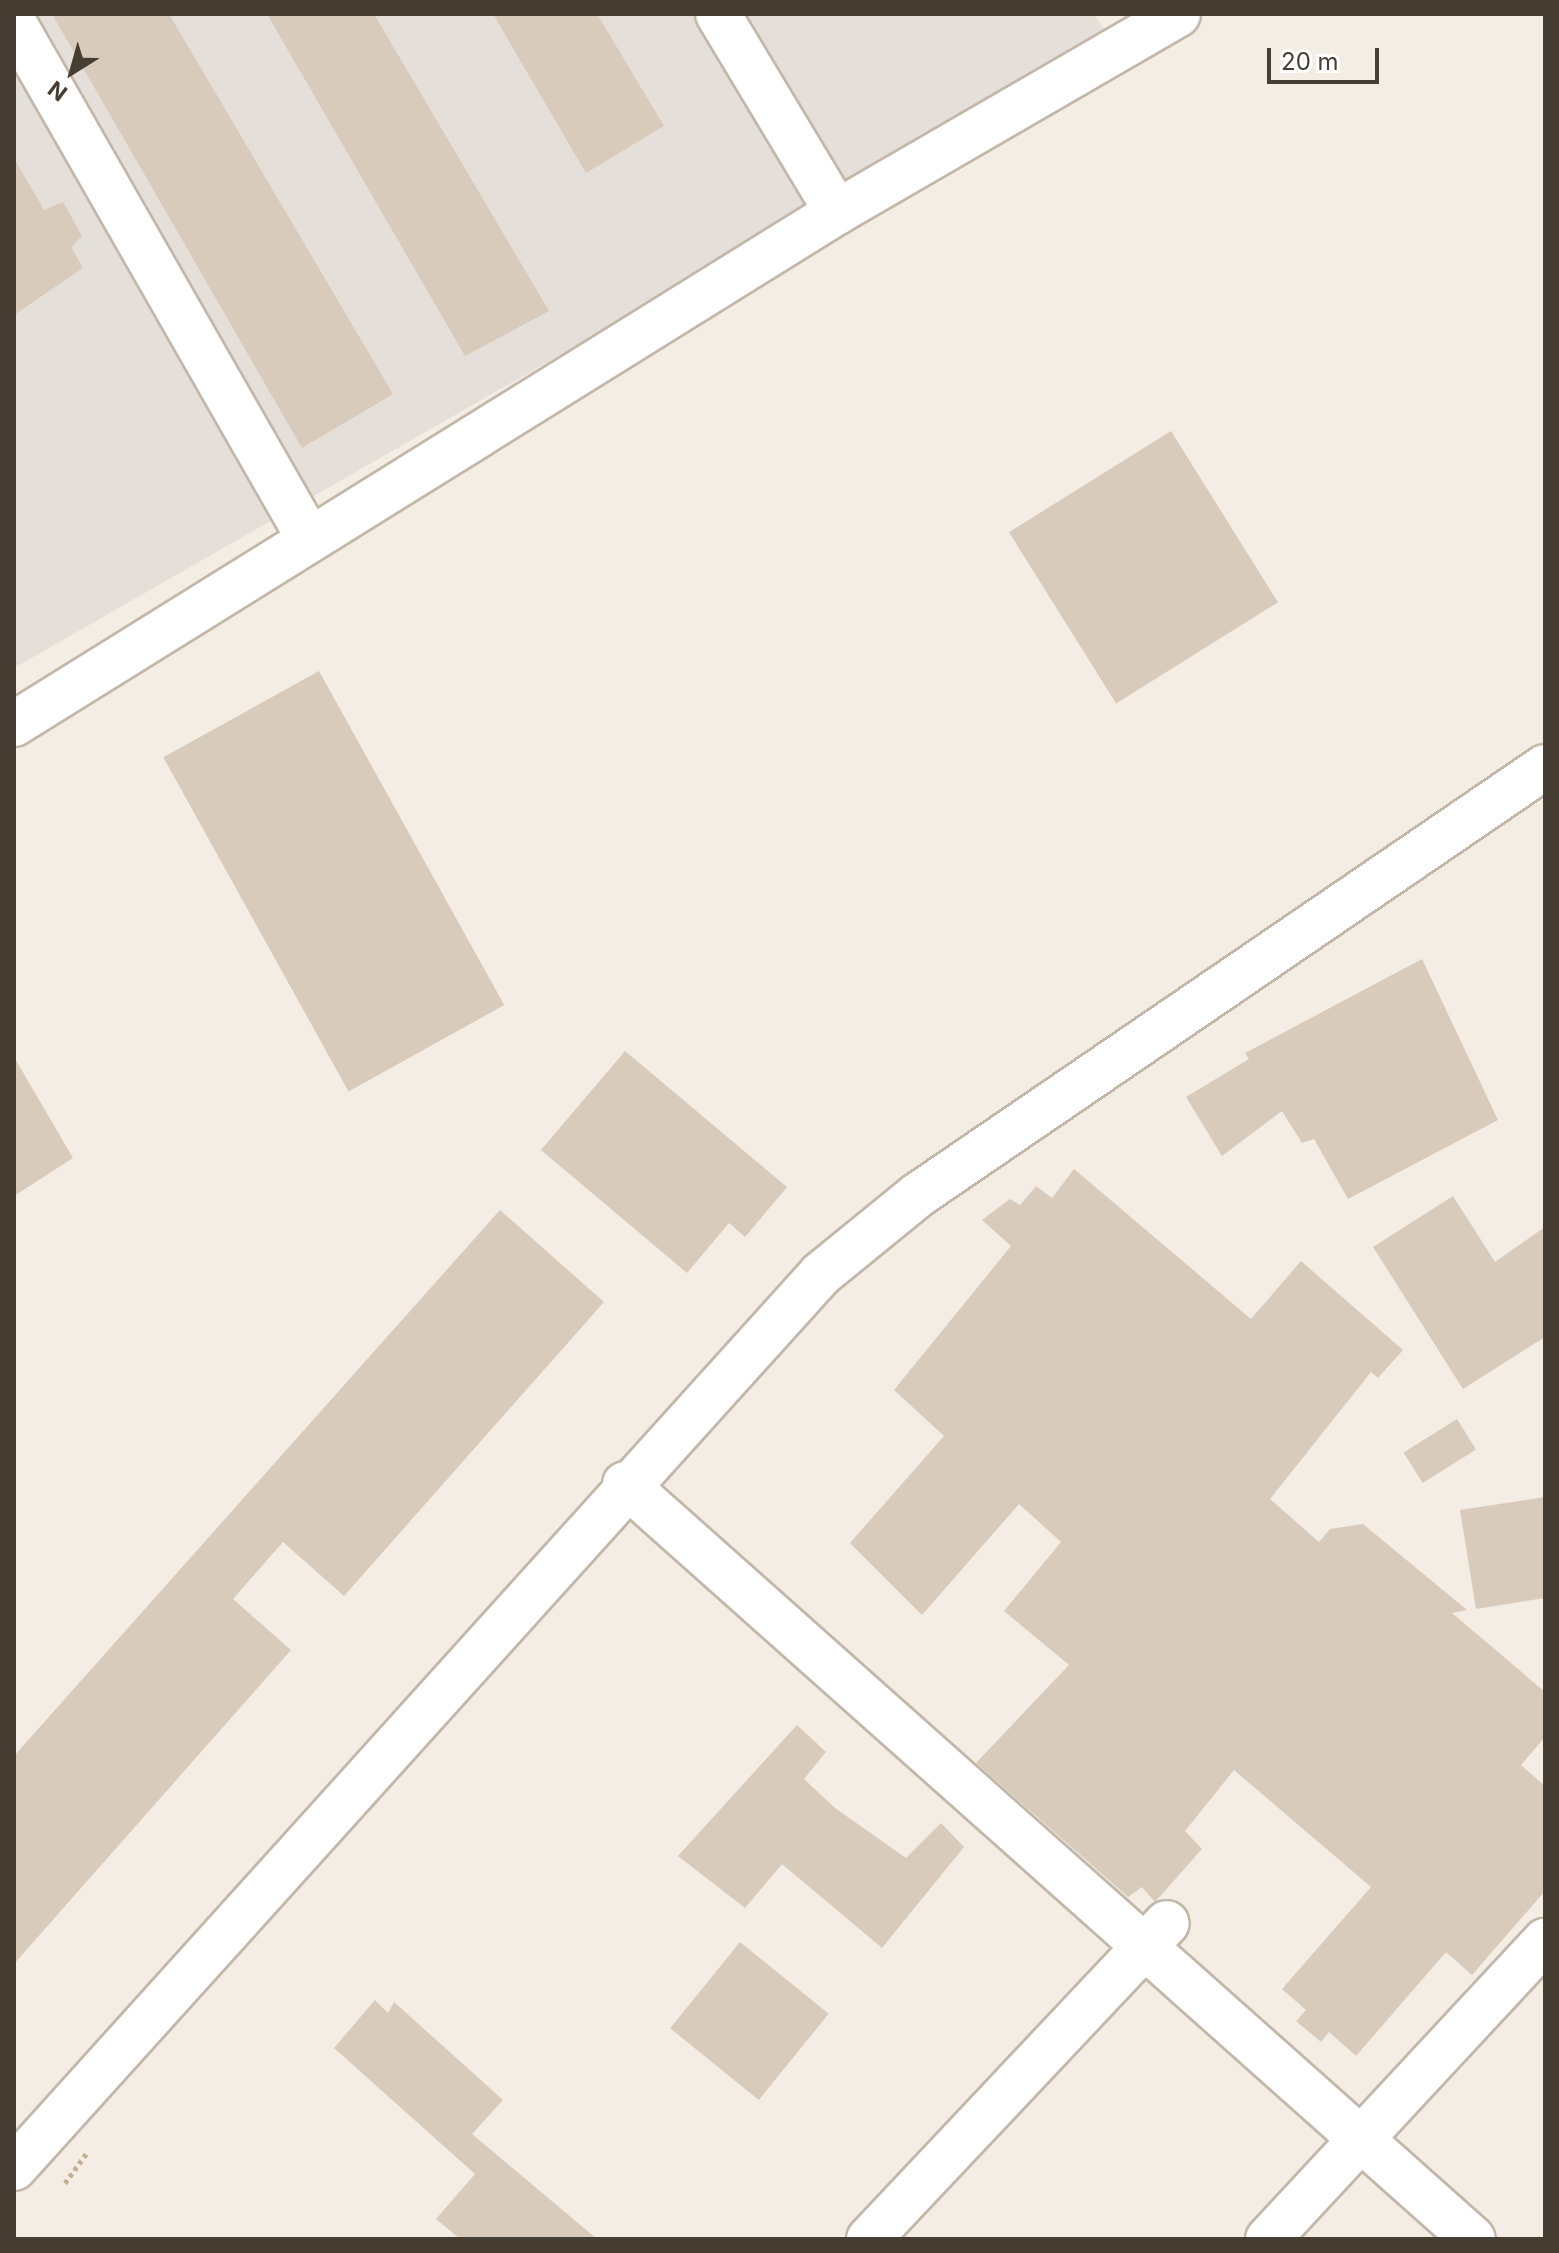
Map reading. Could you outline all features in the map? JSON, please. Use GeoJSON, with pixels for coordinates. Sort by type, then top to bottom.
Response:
{"type":"FeatureCollection","features":[{"type":"Feature","properties":{"kind":"street"},"geometry":{"type":"LineString","coordinates":[[718,14],[837,212]]}},
{"type":"Feature","properties":{"kind":"street"},"geometry":{"type":"LineString","coordinates":[[14,724],[307,535],[837,212],[1178,14]]}},
{"type":"Feature","properties":{"kind":"street"},"geometry":{"type":"LineString","coordinates":[[14,23],[307,535]]}},
{"type":"Feature","properties":{"kind":"street"},"geometry":{"type":"LineString","coordinates":[[14,2168],[625,1484],[821,1274],[918,1195],[1545,767]]}},
{"type":"Feature","properties":{"kind":"street"},"geometry":{"type":"LineString","coordinates":[[625,1484],[1156,1935],[1359,2137],[1473,2239]]}},
{"type":"Feature","properties":{"kind":"street"},"geometry":{"type":"LineString","coordinates":[[869,2239],[1156,1935]]}},
{"type":"Feature","properties":{"kind":"street"},"geometry":{"type":"LineString","coordinates":[[1268,2239],[1359,2137],[1545,1941]]}},
{"type":"Feature","properties":{"kind":"shaded area"},"geometry":{"type":"Polygon","coordinates":[[[14,14],[1094,14],[1111,39],[14,668],[14,14]]]}},
{"type":"Feature","properties":{"kind":"building"},"geometry":{"type":"Polygon","coordinates":[[[52,14],[169,14],[393,394],[302,448],[52,14]]]}},
{"type":"Feature","properties":{"kind":"building"},"geometry":{"type":"Polygon","coordinates":[[[267,14],[374,14],[549,311],[465,356],[267,14]]]}},
{"type":"Feature","properties":{"kind":"building"},"geometry":{"type":"Polygon","coordinates":[[[493,14],[597,14],[664,126],[586,173],[493,14]]]}},
{"type":"Feature","properties":{"kind":"building"},"geometry":{"type":"Polygon","coordinates":[[[14,158],[44,210],[63,202],[82,236],[71,247],[83,268],[14,315],[14,158]]]}},
{"type":"Feature","properties":{"kind":"building"},"geometry":{"type":"Polygon","coordinates":[[[1171,431],[1278,602],[1116,704],[1009,532],[1171,431]]]}},
{"type":"Feature","properties":{"kind":"building"},"geometry":{"type":"Polygon","coordinates":[[[319,671],[504,1005],[349,1091],[163,757],[319,671]]]}},
{"type":"Feature","properties":{"kind":"building"},"geometry":{"type":"Polygon","coordinates":[[[1422,959],[1498,1120],[1348,1199],[1314,1139],[1302,1143],[1282,1111],[1222,1156],[1186,1097],[1249,1059],[1245,1053],[1422,959]]]}},
{"type":"Feature","properties":{"kind":"building"},"geometry":{"type":"Polygon","coordinates":[[[625,1051],[787,1187],[745,1237],[729,1223],[687,1273],[541,1150],[625,1051]]]}},
{"type":"Feature","properties":{"kind":"building"},"geometry":{"type":"Polygon","coordinates":[[[14,1057],[73,1158],[14,1196],[14,1057]]]}},
{"type":"Feature","properties":{"kind":"building"},"geometry":{"type":"Polygon","coordinates":[[[1074,1169],[1251,1319],[1301,1261],[1403,1350],[1378,1378],[1371,1372],[1270,1499],[1319,1542],[1330,1529],[1363,1524],[1467,1610],[1452,1613],[1545,1692],[1545,1737],[1521,1765],[1545,1786],[1545,1891],[1472,1975],[1446,1952],[1356,2056],[1329,2032],[1321,2042],[1296,2021],[1306,2010],[1282,1989],[1371,1887],[1234,1770],[1185,1831],[1202,1849],[1155,1902],[1142,1887],[1128,1897],[976,1763],[1069,1665],[1004,1611],[1061,1542],[1019,1504],[922,1615],[850,1543],[944,1436],[894,1390],[1011,1246],[982,1220],[1010,1199],[1020,1205],[1036,1186],[1052,1198],[1074,1169]]]}},
{"type":"Feature","properties":{"kind":"building"},"geometry":{"type":"Polygon","coordinates":[[[1453,1196],[1495,1262],[1545,1227],[1545,1337],[1463,1389],[1373,1247],[1453,1196]]]}},
{"type":"Feature","properties":{"kind":"building"},"geometry":{"type":"Polygon","coordinates":[[[500,1210],[604,1302],[344,1596],[283,1542],[233,1599],[291,1650],[14,1964],[14,1756],[500,1210]]]}},
{"type":"Feature","properties":{"kind":"building"},"geometry":{"type":"Polygon","coordinates":[[[1457,1419],[1476,1450],[1423,1483],[1404,1452],[1457,1419]]]}},
{"type":"Feature","properties":{"kind":"building"},"geometry":{"type":"Polygon","coordinates":[[[1545,1497],[1545,1598],[1476,1609],[1460,1510],[1545,1497]]]}},
{"type":"Feature","properties":{"kind":"building"},"geometry":{"type":"Polygon","coordinates":[[[797,1725],[826,1752],[804,1779],[835,1808],[906,1858],[941,1823],[964,1847],[882,1948],[782,1864],[745,1908],[678,1856],[797,1725]]]}},
{"type":"Feature","properties":{"kind":"building"},"geometry":{"type":"Polygon","coordinates":[[[740,1942],[829,2014],[759,2100],[670,2028],[740,1942]]]}},
{"type":"Feature","properties":{"kind":"building"},"geometry":{"type":"Polygon","coordinates":[[[375,2000],[388,2013],[394,2002],[503,2100],[472,2134],[597,2239],[460,2239],[436,2219],[475,2174],[334,2048],[375,2000]]]}}]}
